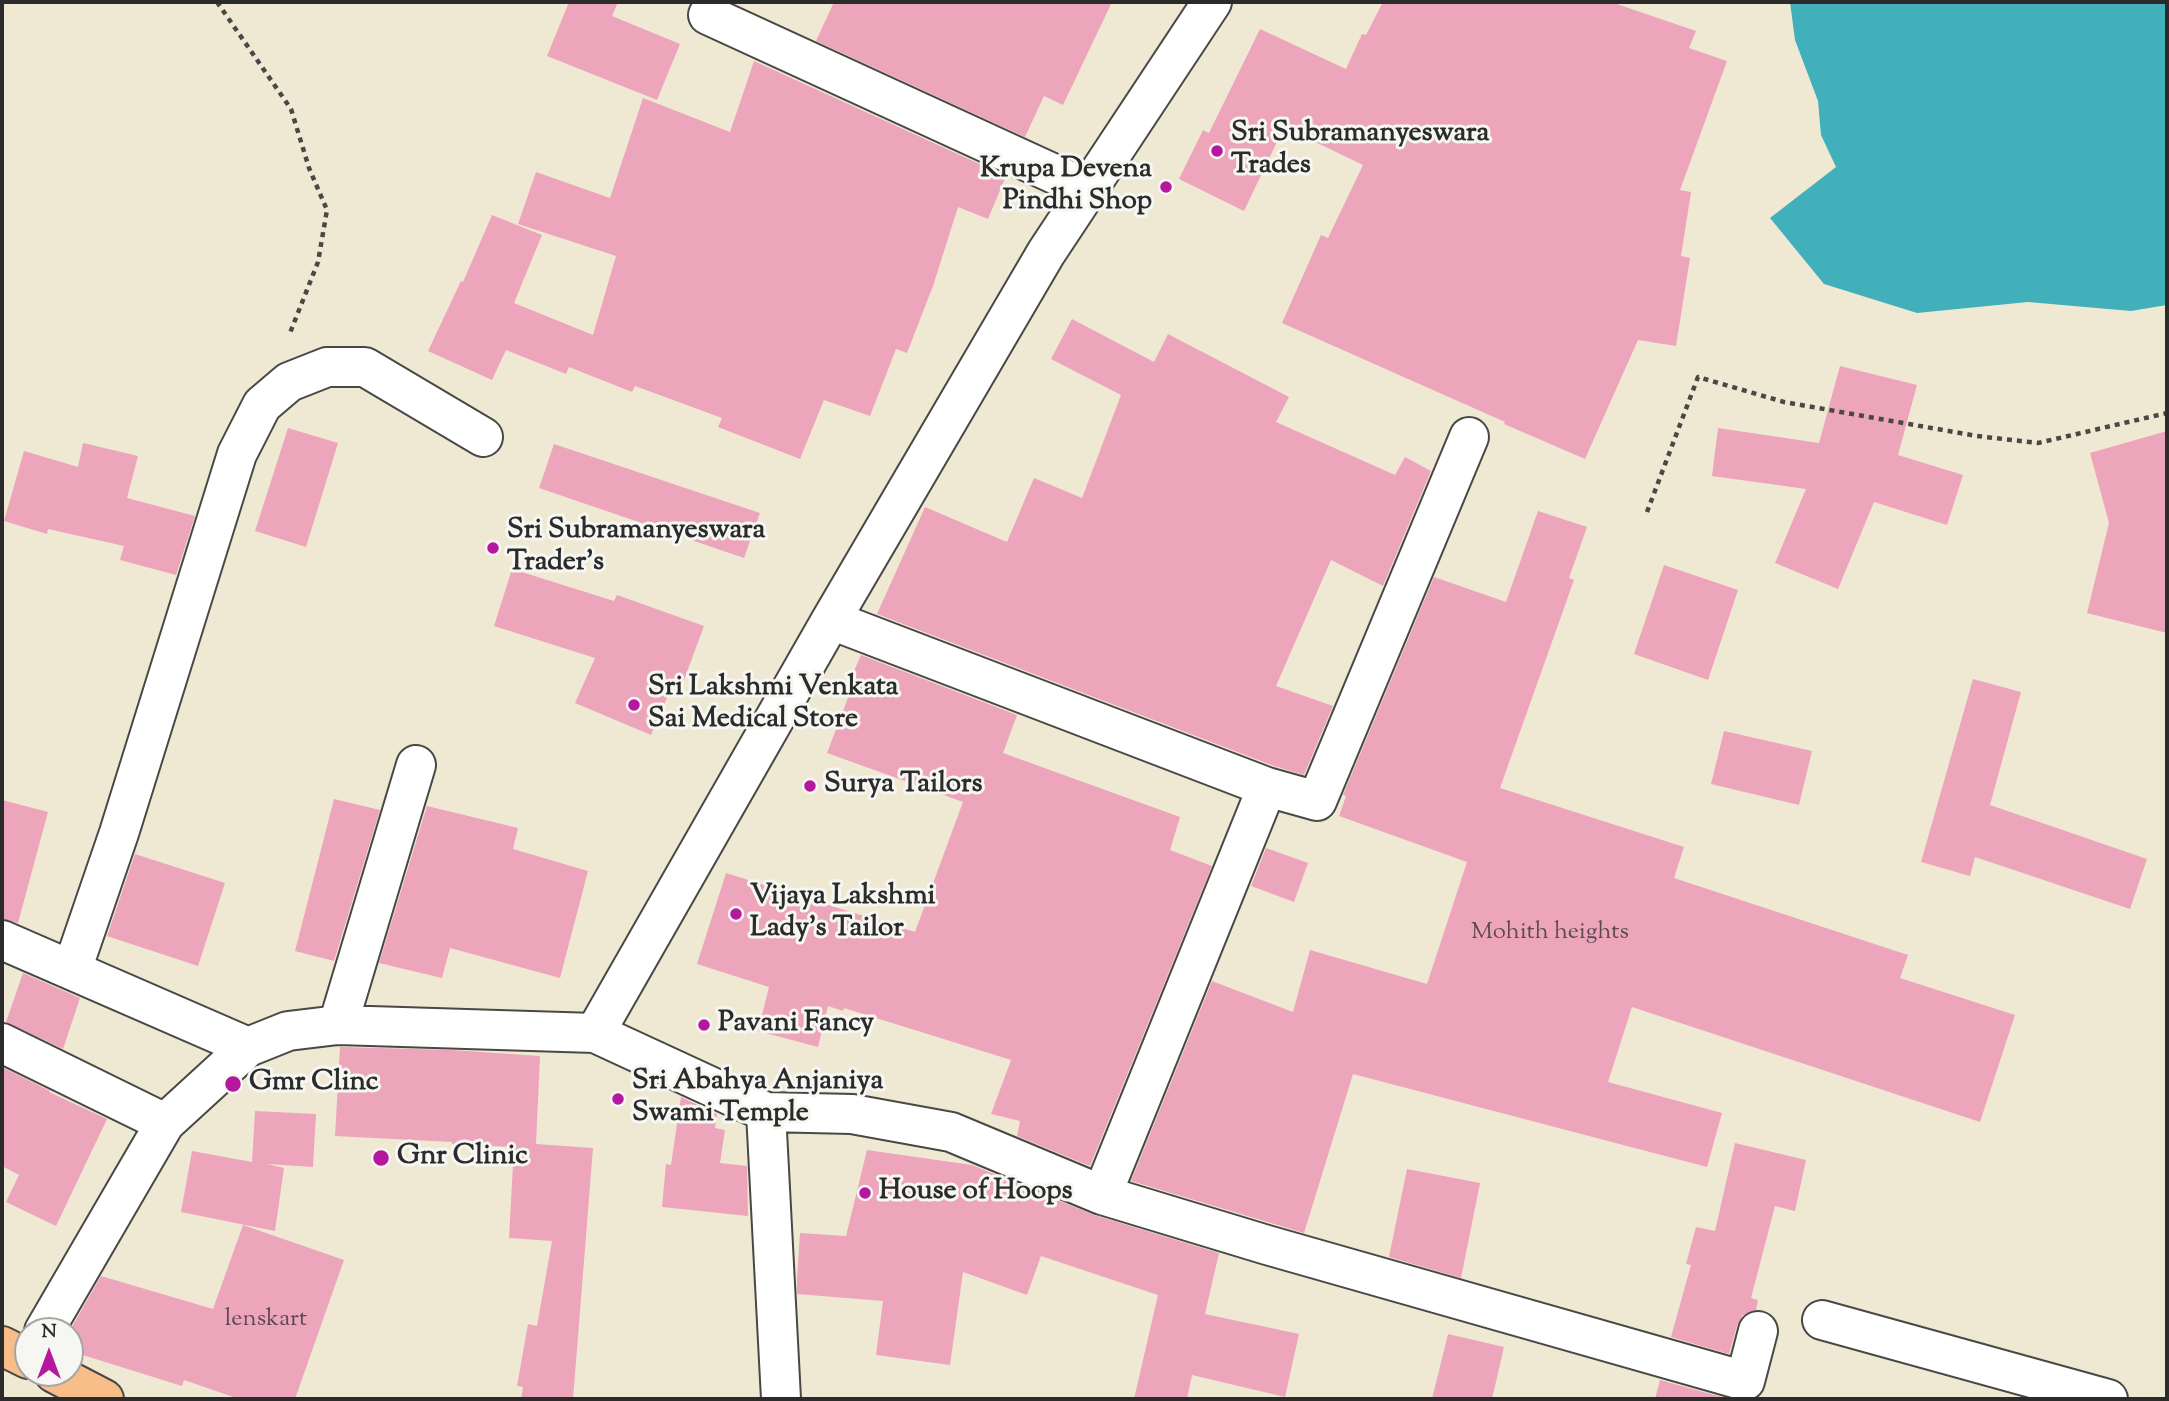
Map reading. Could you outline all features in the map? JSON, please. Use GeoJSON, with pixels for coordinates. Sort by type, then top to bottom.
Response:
{"type":"FeatureCollection","features":[{"type":"Feature","properties":{"kind":"main road"},"geometry":{"type":"LineString","coordinates":[[81,1387],[104,1399]]}},
{"type":"Feature","properties":{"kind":"street"},"geometry":{"type":"LineString","coordinates":[[595,1033],[831,620],[1046,253],[1212,2]]}},
{"type":"Feature","properties":{"kind":"street"},"geometry":{"type":"LineString","coordinates":[[708,15],[1087,189]]}},
{"type":"Feature","properties":{"kind":"street"},"geometry":{"type":"LineString","coordinates":[[72,970],[119,833],[237,454],[262,405],[289,382],[327,367],[365,367],[483,437]]}},
{"type":"Feature","properties":{"kind":"street"},"geometry":{"type":"LineString","coordinates":[[831,620],[1267,787],[1317,801],[1469,437]]}},
{"type":"Feature","properties":{"kind":"street"},"geometry":{"type":"LineString","coordinates":[[338,1025],[416,765]]}},
{"type":"Feature","properties":{"kind":"street"},"geometry":{"type":"LineString","coordinates":[[1102,1195],[1267,787]]}},
{"type":"Feature","properties":{"kind":"street"},"geometry":{"type":"LineString","coordinates":[[2,940],[248,1047]]}},
{"type":"Feature","properties":{"kind":"street"},"geometry":{"type":"LineString","coordinates":[[52,1317],[165,1123],[248,1047],[288,1031],[338,1025],[595,1033],[766,1112],[852,1114],[951,1132],[1102,1195],[1280,1249],[1745,1381],[1758,1331]]}},
{"type":"Feature","properties":{"kind":"street"},"geometry":{"type":"LineString","coordinates":[[2,1043],[165,1123]]}},
{"type":"Feature","properties":{"kind":"street"},"geometry":{"type":"LineString","coordinates":[[766,1112],[781,1399]]}},
{"type":"Feature","properties":{"kind":"street"},"geometry":{"type":"LineString","coordinates":[[1822,1320],[2108,1399]]}},
{"type":"Feature","properties":{"kind":"path"},"geometry":{"type":"LineString","coordinates":[[217,2],[291,109],[309,168],[327,210],[318,262],[287,340]]}},
{"type":"Feature","properties":{"kind":"path"},"geometry":{"type":"LineString","coordinates":[[1647,512],[1698,377],[1784,401],[1977,436],[2038,443],[2167,413]]}},
{"type":"Feature","properties":{"kind":"water"},"geometry":{"type":"Polygon","coordinates":[[[1790,2],[2167,2],[2167,305],[2131,311],[2028,302],[1917,313],[1824,284],[1770,218],[1836,167],[1821,135],[1818,101],[1795,40],[1790,2]]]}},
{"type":"Feature","properties":{"kind":"building"},"geometry":{"type":"Polygon","coordinates":[[[569,2],[618,2],[612,16],[680,44],[657,100],[547,56],[569,2]]]}},
{"type":"Feature","properties":{"kind":"building"},"geometry":{"type":"Polygon","coordinates":[[[834,2],[1112,2],[1063,105],[1044,96],[1025,137],[816,41],[834,2]]]}},
{"type":"Feature","properties":{"kind":"building"},"geometry":{"type":"Polygon","coordinates":[[[1383,2],[1611,2],[1696,31],[1689,48],[1727,61],[1680,190],[1691,192],[1681,256],[1690,258],[1676,346],[1638,340],[1585,459],[1282,323],[1321,235],[1328,238],[1363,165],[1284,127],[1244,211],[1179,179],[1203,130],[1209,133],[1260,29],[1346,69],[1362,34],[1366,35],[1383,2]]]}},
{"type":"Feature","properties":{"kind":"building"},"geometry":{"type":"Polygon","coordinates":[[[754,61],[1006,176],[988,219],[958,207],[933,286],[907,353],[896,349],[870,416],[824,400],[800,459],[718,427],[722,418],[635,386],[632,392],[569,367],[566,374],[506,350],[492,380],[428,351],[461,281],[463,282],[492,215],[542,235],[514,303],[593,335],[616,256],[518,224],[536,172],[610,198],[643,98],[730,132],[754,61]]]}},
{"type":"Feature","properties":{"kind":"building"},"geometry":{"type":"Polygon","coordinates":[[[1072,319],[1154,362],[1168,334],[1289,397],[1276,422],[1395,475],[1405,457],[1431,471],[1383,586],[1331,560],[1276,686],[1333,706],[1304,775],[1274,766],[877,614],[925,507],[1007,542],[1034,478],[1082,498],[1121,395],[1051,359],[1072,319]]]}},
{"type":"Feature","properties":{"kind":"building"},"geometry":{"type":"Polygon","coordinates":[[[1840,366],[1917,385],[1898,455],[1963,475],[1947,525],[1874,502],[1838,589],[1775,563],[1806,489],[1712,476],[1718,428],[1819,443],[1840,366]]]}},
{"type":"Feature","properties":{"kind":"building"},"geometry":{"type":"Polygon","coordinates":[[[288,428],[338,443],[306,547],[255,531],[288,428]]]}},
{"type":"Feature","properties":{"kind":"building"},"geometry":{"type":"Polygon","coordinates":[[[2167,431],[2167,633],[2087,613],[2109,523],[2090,453],[2167,431]]]}},
{"type":"Feature","properties":{"kind":"building"},"geometry":{"type":"Polygon","coordinates":[[[83,443],[138,456],[127,498],[195,516],[176,575],[120,560],[124,546],[48,529],[47,534],[4,521],[24,451],[78,467],[83,443]]]}},
{"type":"Feature","properties":{"kind":"building"},"geometry":{"type":"Polygon","coordinates":[[[554,444],[760,513],[744,558],[539,488],[554,444]]]}},
{"type":"Feature","properties":{"kind":"building"},"geometry":{"type":"Polygon","coordinates":[[[1538,511],[1587,527],[1569,578],[1574,580],[1500,788],[1684,847],[1674,878],[1908,955],[1900,978],[2015,1015],[1980,1122],[1632,1007],[1608,1082],[1722,1113],[1707,1167],[1353,1074],[1304,1233],[1131,1181],[1212,981],[1293,1012],[1310,950],[1427,984],[1467,862],[1339,816],[1346,796],[1343,795],[1434,577],[1506,602],[1538,511]]]}},
{"type":"Feature","properties":{"kind":"building"},"geometry":{"type":"Polygon","coordinates":[[[1664,565],[1738,590],[1708,680],[1634,654],[1664,565]]]}},
{"type":"Feature","properties":{"kind":"building"},"geometry":{"type":"Polygon","coordinates":[[[512,569],[614,601],[617,595],[704,626],[684,680],[676,677],[651,735],[575,703],[595,658],[494,626],[512,569]]]}},
{"type":"Feature","properties":{"kind":"building"},"geometry":{"type":"Polygon","coordinates":[[[861,655],[1017,715],[1003,753],[1180,817],[1170,850],[1212,866],[1090,1166],[1017,1136],[1020,1121],[991,1114],[1011,1060],[844,1008],[843,1011],[828,1006],[818,1047],[758,1031],[769,987],[697,964],[726,873],[915,932],[963,802],[827,753],[852,687],[848,685],[861,655]]]}},
{"type":"Feature","properties":{"kind":"building"},"geometry":{"type":"Polygon","coordinates":[[[1973,679],[2021,692],[1990,805],[2147,859],[2130,909],[1975,857],[1970,876],[1921,862],[1973,679]]]}},
{"type":"Feature","properties":{"kind":"building"},"geometry":{"type":"Polygon","coordinates":[[[1724,731],[1812,751],[1799,805],[1711,784],[1724,731]]]}},
{"type":"Feature","properties":{"kind":"building"},"geometry":{"type":"Polygon","coordinates":[[[334,799],[380,810],[334,961],[295,951],[334,799]]]}},
{"type":"Feature","properties":{"kind":"building"},"geometry":{"type":"Polygon","coordinates":[[[2,800],[48,812],[18,923],[2,919],[2,800]]]}},
{"type":"Feature","properties":{"kind":"building"},"geometry":{"type":"Polygon","coordinates":[[[427,806],[518,828],[513,849],[588,871],[560,978],[450,948],[442,978],[379,963],[427,806]]]}},
{"type":"Feature","properties":{"kind":"building"},"geometry":{"type":"Polygon","coordinates":[[[1266,848],[1308,863],[1294,902],[1251,886],[1266,848]]]}},
{"type":"Feature","properties":{"kind":"building"},"geometry":{"type":"Polygon","coordinates":[[[135,854],[225,883],[198,966],[107,936],[135,854]]]}},
{"type":"Feature","properties":{"kind":"building"},"geometry":{"type":"Polygon","coordinates":[[[23,973],[80,998],[63,1049],[6,1022],[23,973]]]}},
{"type":"Feature","properties":{"kind":"building"},"geometry":{"type":"Polygon","coordinates":[[[340,1047],[540,1056],[536,1144],[593,1148],[573,1399],[521,1399],[523,1387],[517,1386],[528,1324],[537,1326],[552,1241],[509,1238],[514,1147],[335,1136],[340,1047]]]}},
{"type":"Feature","properties":{"kind":"building"},"geometry":{"type":"Polygon","coordinates":[[[2,1067],[107,1119],[56,1226],[6,1202],[19,1175],[2,1166],[2,1067]]]}},
{"type":"Feature","properties":{"kind":"building"},"geometry":{"type":"Polygon","coordinates":[[[681,1097],[717,1114],[715,1128],[725,1130],[720,1163],[747,1166],[748,1216],[662,1207],[666,1164],[671,1165],[681,1097]]]}},
{"type":"Feature","properties":{"kind":"building"},"geometry":{"type":"Polygon","coordinates":[[[255,1111],[316,1114],[313,1167],[267,1164],[284,1168],[275,1231],[181,1212],[192,1151],[252,1162],[255,1111]]]}},
{"type":"Feature","properties":{"kind":"building"},"geometry":{"type":"Polygon","coordinates":[[[1735,1143],[1806,1160],[1795,1211],[1775,1206],[1751,1298],[1758,1300],[1756,1310],[1742,1316],[1729,1354],[1671,1337],[1691,1265],[1686,1264],[1696,1227],[1715,1231],[1735,1143]]]}},
{"type":"Feature","properties":{"kind":"building"},"geometry":{"type":"Polygon","coordinates":[[[867,1150],[972,1165],[1094,1215],[1219,1253],[1205,1314],[1299,1334],[1285,1397],[1192,1375],[1187,1399],[1134,1399],[1158,1295],[1041,1256],[1027,1295],[963,1272],[950,1365],[876,1355],[883,1301],[797,1294],[800,1233],[846,1236],[867,1150]]]}},
{"type":"Feature","properties":{"kind":"building"},"geometry":{"type":"Polygon","coordinates":[[[1407,1169],[1480,1183],[1461,1278],[1389,1257],[1407,1169]]]}},
{"type":"Feature","properties":{"kind":"building"},"geometry":{"type":"Polygon","coordinates":[[[243,1225],[344,1260],[295,1399],[239,1399],[184,1380],[182,1386],[84,1355],[84,1317],[77,1317],[101,1276],[213,1309],[243,1225]]]}},
{"type":"Feature","properties":{"kind":"building"},"geometry":{"type":"Polygon","coordinates":[[[1448,1334],[1504,1347],[1492,1399],[1432,1399],[1448,1334]]]}},
{"type":"Feature","properties":{"kind":"building"},"geometry":{"type":"Polygon","coordinates":[[[1660,1380],[1729,1399],[1655,1399],[1660,1380]]]}},
{"type":"Feature","properties":{"kind":"place","name":"Sri Subramanyeswara Trades"},"geometry":{"type":"Point","coordinates":[1217,151]}},
{"type":"Feature","properties":{"kind":"place","name":"Krupa Devena Pindhi Shop"},"geometry":{"type":"Point","coordinates":[1166,187]}},
{"type":"Feature","properties":{"kind":"place","name":"Sri Subramanyeswara Trader's"},"geometry":{"type":"Point","coordinates":[493,548]}},
{"type":"Feature","properties":{"kind":"place","name":"Sri Lakshmi Venkata Sai Medical Store"},"geometry":{"type":"Point","coordinates":[634,705]}},
{"type":"Feature","properties":{"kind":"place","name":"Surya Tailors"},"geometry":{"type":"Point","coordinates":[810,786]}},
{"type":"Feature","properties":{"kind":"place","name":"Vijaya Lakshmi Lady's Tailor"},"geometry":{"type":"Point","coordinates":[736,914]}},
{"type":"Feature","properties":{"kind":"place","name":"Pavani Fancy"},"geometry":{"type":"Point","coordinates":[704,1025]}},
{"type":"Feature","properties":{"kind":"place","name":"Gmr Clinc"},"geometry":{"type":"Point","coordinates":[233,1084]}},
{"type":"Feature","properties":{"kind":"place","name":"Sri Abahya Anjaniya Swami Temple"},"geometry":{"type":"Point","coordinates":[618,1099]}},
{"type":"Feature","properties":{"kind":"place","name":"Gnr Clinic"},"geometry":{"type":"Point","coordinates":[381,1158]}},
{"type":"Feature","properties":{"kind":"place","name":"House of Hoops"},"geometry":{"type":"Point","coordinates":[865,1193]}}]}
